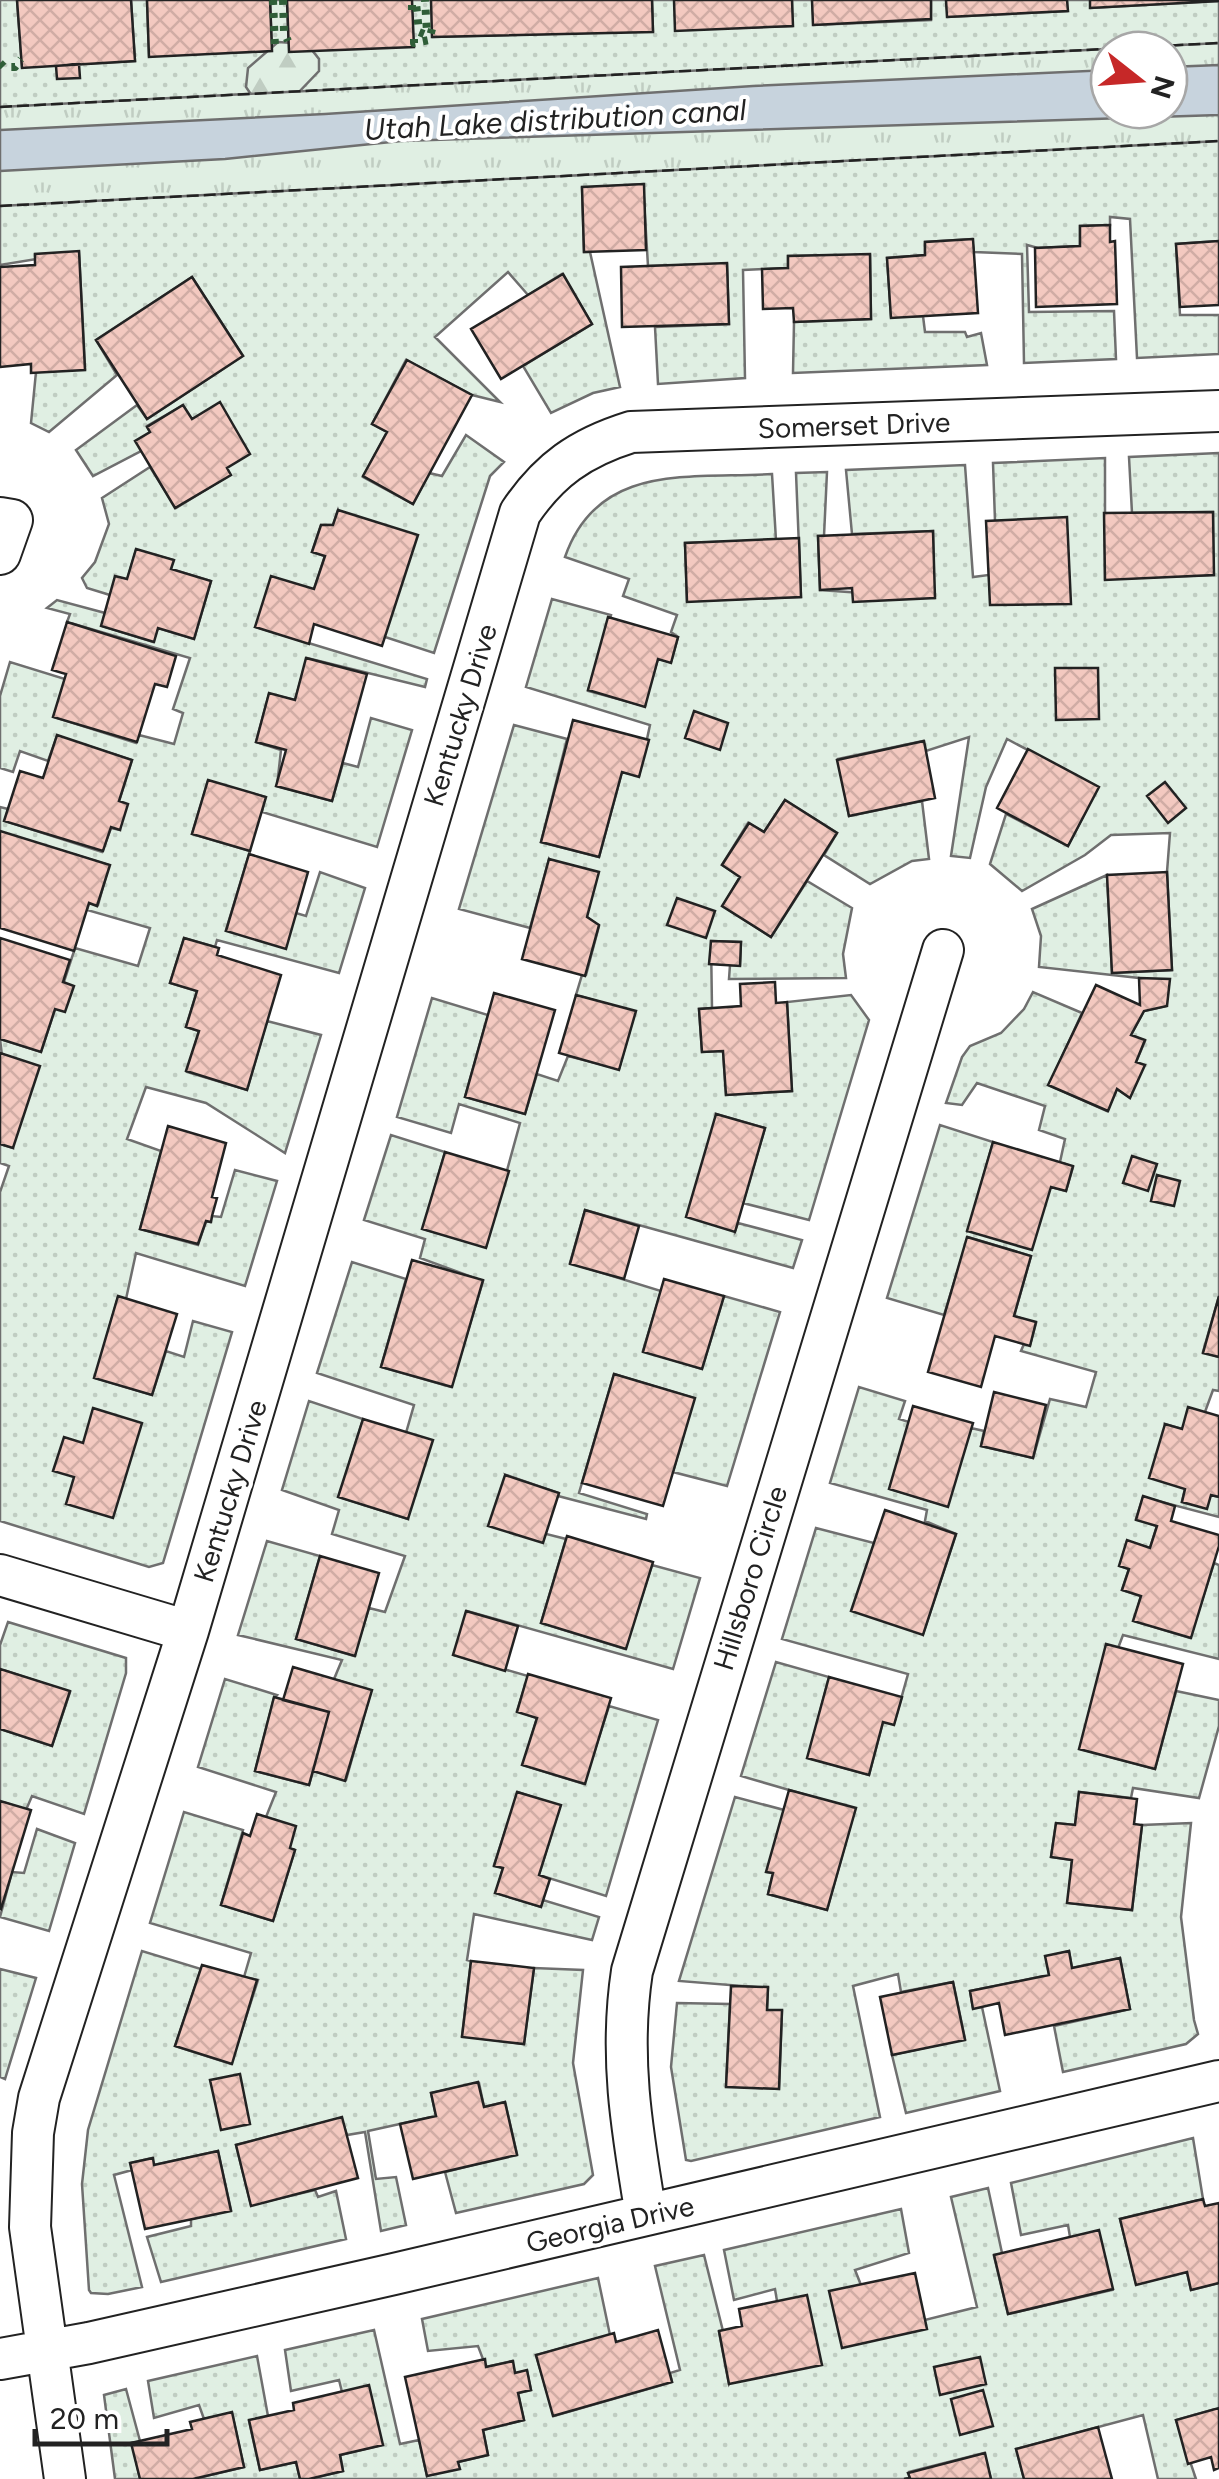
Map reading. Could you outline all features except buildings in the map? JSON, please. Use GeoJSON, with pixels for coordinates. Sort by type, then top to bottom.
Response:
{"type":"FeatureCollection","features":[{"type":"Feature","properties":{"kind":"street","name":"Somerset Drive"},"geometry":{"type":"LineString","coordinates":[[520,513],[539,485],[567,461],[603,441],[630,432],[1219,411]]}},
{"type":"Feature","properties":{"kind":"street","name":"Kentucky Drive"},"geometry":{"type":"LineString","coordinates":[[65,2479],[30,2228],[33,2133],[39,2098],[188,1631],[520,513]]}},
{"type":"Feature","properties":{"kind":"street","name":"Hillsboro Circle"},"geometry":{"type":"LineString","coordinates":[[646,2215],[626,2086],[625,2012],[632,1971],[943,950]]}},
{"type":"Feature","properties":{"kind":"street"},"geometry":{"type":"LineString","coordinates":[[0,1575],[188,1631]]}},
{"type":"Feature","properties":{"kind":"street","name":"Georgia Drive"},"geometry":{"type":"LineString","coordinates":[[0,2360],[49,2352],[1219,2081]]}},
{"type":"Feature","properties":{"kind":"green space"},"geometry":{"type":"Polygon","coordinates":[[[0,0],[17,0],[22,67],[135,61],[131,0],[147,0],[149,56],[272,51],[270,0],[287,0],[289,52],[412,0],[432,0],[433,37],[653,31],[652,0],[674,0],[737,28],[792,26],[792,0],[812,0],[814,25],[931,20],[931,0],[946,0],[948,17],[1067,11],[1067,0],[1090,0],[1091,8],[1219,1],[1219,241],[1176,244],[1180,315],[1219,315],[1219,354],[1137,358],[1130,219],[1110,217],[1110,225],[1080,226],[1080,246],[1027,245],[1029,312],[1114,311],[1116,359],[1024,363],[1022,254],[974,252],[972,239],[925,242],[925,255],[887,258],[891,317],[923,316],[925,332],[965,332],[967,337],[981,333],[987,365],[793,373],[794,322],[871,319],[870,255],[788,256],[788,268],[743,270],[745,378],[658,384],[655,327],[729,324],[727,264],[648,266],[643,184],[582,188],[584,252],[590,252],[620,387],[593,393],[551,413],[523,366],[592,324],[562,274],[528,295],[508,272],[435,337],[500,402],[472,395],[406,360],[372,424],[387,432],[363,477],[413,504],[429,473],[442,476],[466,435],[504,462],[490,476],[434,653],[385,637],[338,510],[333,525],[321,525],[312,552],[325,556],[314,589],[256,627],[427,679],[425,687],[307,658],[295,700],[269,694],[256,742],[281,750],[277,786],[332,801],[343,763],[358,767],[371,718],[412,730],[377,847],[262,812],[265,797],[208,781],[192,834],[250,851],[226,930],[296,913],[306,916],[320,872],[365,888],[339,973],[217,940],[215,947],[184,938],[170,983],[197,991],[186,1027],[199,1031],[187,1072],[247,1090],[267,1021],[321,1035],[285,1153],[206,1103],[146,1087],[127,1139],[161,1151],[140,1229],[198,1245],[206,1221],[210,1222],[212,1216],[221,1217],[235,1170],[277,1181],[245,1286],[136,1253],[126,1299],[118,1297],[95,1378],[152,1395],[166,1351],[184,1357],[193,1321],[232,1332],[163,1563],[149,1567],[0,1521],[0,1192],[9,1166],[0,1163],[0,1144],[13,1148],[0,1039],[41,1052],[75,948],[138,966],[150,928],[87,910],[89,903],[98,905],[109,865],[0,832],[0,807],[8,809],[5,821],[102,852],[111,828],[120,830],[119,801],[132,760],[57,736],[48,761],[20,751],[13,772],[0,768],[0,696],[10,662],[65,679],[54,717],[136,743],[139,735],[174,744],[183,713],[173,709],[190,658],[67,622],[70,614],[47,608],[57,600],[105,613],[102,626],[153,642],[158,628],[194,639],[211,581],[171,569],[173,560],[136,550],[127,580],[110,595],[87,588],[82,578],[95,562],[109,524],[102,498],[150,467],[176,508],[230,475],[182,406],[147,426],[150,432],[141,451],[93,476],[76,450],[137,405],[147,419],[243,356],[192,277],[96,340],[117,375],[49,432],[31,423],[36,372],[85,369],[79,252],[0,265],[0,0]]]}},
{"type":"Feature","properties":{"kind":"green space"},"geometry":{"type":"Polygon","coordinates":[[[278,42],[307,44],[319,59],[319,71],[295,96],[252,96],[246,87],[248,68],[278,42]]]}},
{"type":"Feature","properties":{"kind":"green space"},"geometry":{"type":"Polygon","coordinates":[[[1219,43],[1219,141],[0,206],[0,107],[1089,50],[1089,130],[1189,130],[1189,45],[1219,43]]]}},
{"type":"Feature","properties":{"kind":"green space"},"geometry":{"type":"Polygon","coordinates":[[[1219,453],[1219,1296],[1203,1352],[1219,1357],[1219,1391],[1213,1390],[1205,1412],[1182,1429],[1165,1424],[1185,1489],[1182,1501],[1219,1497],[1219,1517],[1143,1497],[1136,1519],[1157,1526],[1150,1548],[1127,1541],[1120,1566],[1129,1569],[1122,1590],[1141,1596],[1134,1621],[1190,1638],[1214,1563],[1219,1565],[1219,1659],[1123,1635],[1080,1749],[1155,1769],[1176,1691],[1219,1700],[1219,1726],[1199,1798],[1133,1788],[1131,1798],[1079,1792],[1075,1825],[1056,1823],[1051,1857],[1072,1860],[1068,1903],[1132,1910],[1142,1825],[1191,1823],[1181,1917],[1198,2034],[1186,2044],[1063,2072],[1054,2026],[1130,2009],[1120,1958],[1072,1968],[1069,1951],[1046,1957],[1049,1975],[970,1991],[973,2008],[982,2007],[1000,2091],[906,2113],[892,2055],[965,2039],[953,1982],[901,1992],[898,1974],[853,1986],[880,2117],[686,2160],[671,2067],[677,2003],[730,2004],[726,2086],[779,2089],[782,2011],[767,2010],[768,1988],[679,1981],[735,1797],[784,1810],[767,1872],[773,1873],[768,1894],[827,1910],[855,1809],[741,1776],[776,1662],[829,1677],[808,1758],[869,1775],[883,1722],[894,1724],[908,1674],[782,1639],[816,1528],[874,1543],[923,1634],[956,1534],[925,1521],[927,1510],[830,1483],[859,1387],[905,1401],[899,1419],[909,1422],[890,1489],[947,1506],[971,1428],[984,1431],[981,1446],[1033,1458],[1050,1399],[1086,1407],[1096,1372],[1021,1351],[1024,1344],[1030,1345],[1036,1323],[1014,1316],[1031,1256],[968,1237],[944,1315],[887,1298],[940,1125],[993,1142],[968,1231],[1051,1187],[1066,1191],[1073,1167],[1060,1162],[1065,1139],[1039,1130],[1045,1106],[977,1083],[962,1105],[946,1103],[962,1057],[970,1046],[1001,1033],[1024,1009],[1033,992],[1082,1013],[1049,1085],[1107,1111],[1117,1089],[1129,1097],[1145,1041],[1131,1035],[1144,1011],[1166,1006],[1139,978],[1039,967],[1041,936],[1032,909],[1107,875],[1112,973],[1172,970],[1167,872],[1170,833],[1111,835],[1085,855],[1022,891],[990,864],[1006,814],[1068,846],[1098,787],[1007,739],[986,787],[970,858],[951,856],[969,737],[926,751],[923,741],[838,759],[849,816],[922,801],[929,859],[912,861],[870,884],[824,855],[837,833],[785,800],[764,832],[748,823],[722,865],[740,877],[723,906],[771,937],[807,881],[852,908],[843,954],[846,978],[729,979],[730,965],[740,965],[741,942],[711,941],[712,1008],[699,1009],[702,1052],[723,1051],[726,1095],[792,1091],[787,1002],[851,995],[869,1020],[809,1220],[743,1203],[765,1128],[716,1114],[735,1231],[738,1223],[802,1240],[793,1268],[585,1210],[570,1263],[661,1291],[643,1351],[702,1369],[724,1296],[780,1312],[727,1486],[673,1472],[694,1398],[614,1374],[579,1493],[647,1514],[646,1519],[558,1496],[506,1475],[546,1534],[566,1539],[541,1623],[625,1649],[652,1565],[700,1578],[673,1669],[467,1611],[454,1655],[528,1676],[517,1711],[537,1718],[523,1765],[584,1784],[609,1706],[658,1720],[606,1896],[539,1875],[560,1806],[518,1792],[494,1865],[503,1868],[496,1893],[541,1907],[543,1900],[599,1917],[592,1940],[474,1914],[467,1960],[471,1961],[462,2036],[524,2044],[534,1968],[583,1970],[573,2063],[593,2175],[584,2184],[456,2213],[445,2172],[517,2154],[505,2102],[484,2107],[479,2083],[431,2093],[436,2116],[368,2131],[376,2179],[396,2177],[406,2225],[381,2231],[365,2132],[347,2135],[341,2118],[236,2145],[251,2205],[315,2190],[318,2197],[336,2191],[346,2239],[161,2282],[147,2237],[191,2226],[191,2219],[231,2210],[218,2151],[154,2165],[152,2158],[131,2163],[132,2170],[114,2175],[142,2287],[91,2293],[82,2184],[88,2130],[142,1951],[201,1969],[175,2046],[231,2064],[258,1980],[244,1977],[251,1953],[150,1923],[184,1812],[243,1830],[221,1905],[273,1921],[295,1850],[266,1817],[276,1792],[198,1767],[225,1679],[277,1695],[255,1771],[309,1785],[313,1771],[346,1780],[371,1691],[334,1679],[342,1660],[238,1635],[267,1541],[320,1556],[296,1639],[354,1656],[369,1608],[385,1612],[405,1556],[332,1534],[339,1510],[282,1490],[309,1401],[363,1419],[339,1497],[408,1519],[406,1433],[414,1405],[317,1373],[352,1262],[406,1279],[381,1367],[451,1387],[483,1281],[420,1258],[425,1239],[364,1220],[391,1135],[445,1152],[423,1229],[486,1247],[520,1123],[459,1104],[451,1133],[397,1117],[432,998],[488,1015],[465,1097],[525,1114],[537,1074],[558,1081],[568,1056],[619,1069],[635,1012],[576,995],[582,975],[586,975],[599,926],[587,917],[549,859],[530,928],[459,909],[514,725],[567,739],[541,842],[599,857],[622,772],[639,776],[650,725],[526,687],[552,599],[611,615],[588,691],[644,706],[658,659],[671,662],[678,637],[671,632],[677,615],[623,596],[629,579],[565,557],[580,526],[600,505],[623,490],[650,482],[679,477],[772,474],[776,540],[685,543],[687,601],[801,597],[796,473],[827,472],[824,536],[818,536],[820,590],[934,598],[933,531],[852,534],[846,470],[965,465],[973,577],[989,575],[995,521],[993,463],[1105,458],[1105,579],[1213,575],[1213,512],[1132,513],[1129,457],[1219,453]]]}},
{"type":"Feature","properties":{"kind":"green space"},"geometry":{"type":"Polygon","coordinates":[[[8,1622],[126,1658],[126,1673],[84,1814],[32,1796],[26,1810],[0,1801],[0,1729],[52,1746],[70,1692],[0,1669],[0,1645],[8,1622]]]}},
{"type":"Feature","properties":{"kind":"green space"},"geometry":{"type":"Polygon","coordinates":[[[37,1829],[75,1843],[49,1931],[0,1917],[12,1872],[24,1873],[37,1829]]]}},
{"type":"Feature","properties":{"kind":"green space"},"geometry":{"type":"Polygon","coordinates":[[[0,1969],[36,1978],[5,2079],[0,2077],[0,1969]]]}},
{"type":"Feature","properties":{"kind":"green space"},"geometry":{"type":"Polygon","coordinates":[[[1193,2138],[1203,2199],[1120,2219],[1136,2284],[1187,2272],[1191,2290],[1219,2283],[1219,2408],[1176,2420],[1196,2479],[1158,2479],[1143,2415],[1016,2449],[1024,2479],[991,2479],[984,2453],[909,2472],[910,2478],[904,2479],[309,2479],[343,2471],[340,2455],[382,2445],[342,2392],[339,2380],[291,2391],[285,2350],[374,2330],[400,2444],[419,2440],[427,2476],[458,2462],[488,2455],[483,2430],[524,2420],[518,2393],[531,2390],[527,2371],[515,2373],[512,2361],[486,2367],[478,2346],[428,2351],[422,2319],[598,2278],[610,2335],[536,2355],[554,2416],[672,2382],[670,2373],[680,2370],[655,2266],[704,2255],[723,2331],[719,2332],[729,2384],[777,2301],[775,2289],[734,2300],[724,2250],[901,2209],[909,2253],[855,2270],[861,2285],[925,2320],[977,2307],[951,2197],[988,2188],[1002,2253],[994,2256],[1008,2314],[1112,2290],[1070,2237],[1068,2225],[1021,2235],[1011,2183],[1193,2138]]]}},
{"type":"Feature","properties":{"kind":"green space"},"geometry":{"type":"Polygon","coordinates":[[[257,2356],[268,2416],[249,2421],[260,2470],[296,2462],[300,2479],[193,2479],[244,2467],[232,2413],[204,2419],[199,2405],[154,2418],[148,2381],[257,2356]]]}},
{"type":"Feature","properties":{"kind":"green space"},"geometry":{"type":"Polygon","coordinates":[[[126,2389],[140,2441],[132,2443],[140,2479],[115,2479],[104,2395],[126,2389]]]}},
{"type":"Feature","properties":{"kind":"water"},"geometry":{"type":"Polygon","coordinates":[[[1219,65],[1219,115],[1189,116],[1189,66],[1219,65]]]}},
{"type":"Feature","properties":{"kind":"water","name":"Utah Lake distribution canal"},"geometry":{"type":"Polygon","coordinates":[[[1089,71],[1089,119],[401,141],[225,159],[0,171],[0,130],[753,86],[1089,71]]]}},
{"type":"Feature","properties":{"kind":"hedge"},"geometry":{"type":"LineString","coordinates":[[273,0],[275,47]]}},
{"type":"Feature","properties":{"kind":"hedge"},"geometry":{"type":"LineString","coordinates":[[283,0],[288,41]]}},
{"type":"Feature","properties":{"kind":"hedge"},"geometry":{"type":"LineString","coordinates":[[412,10],[416,3],[419,32],[424,34],[425,0]]}},
{"type":"Feature","properties":{"kind":"hedge"},"geometry":{"type":"LineString","coordinates":[[414,39],[414,43],[429,40],[432,29]]}},
{"type":"Feature","properties":{"kind":"hedge"},"geometry":{"type":"LineString","coordinates":[[0,63],[15,67],[21,59]]}},
{"type":"Feature","properties":{"kind":"fence"},"geometry":{"type":"LineString","coordinates":[[0,107],[1219,43]]}},
{"type":"Feature","properties":{"kind":"fence"},"geometry":{"type":"LineString","coordinates":[[0,206],[1219,141]]}}]}
